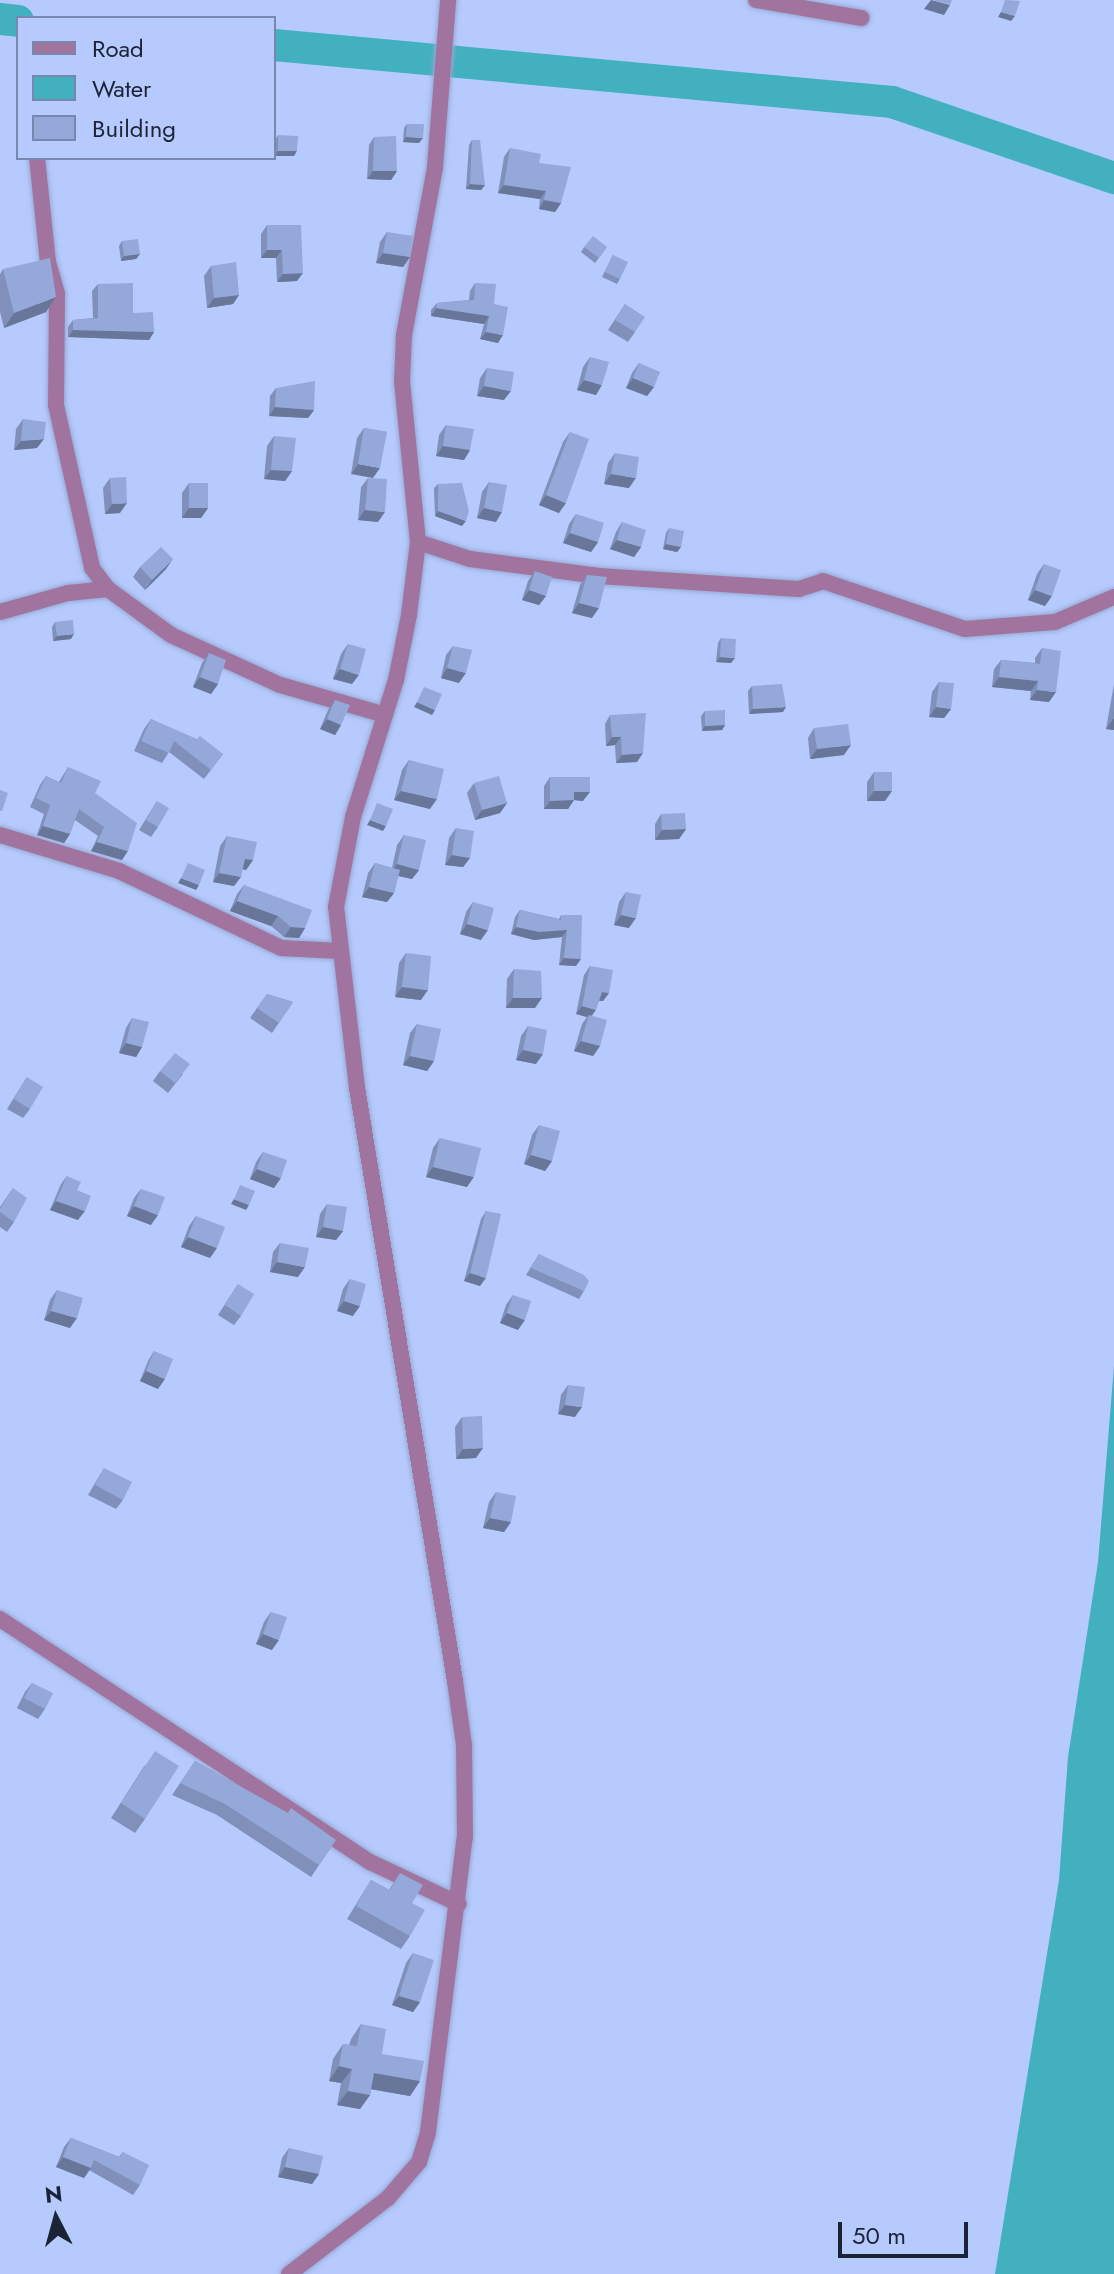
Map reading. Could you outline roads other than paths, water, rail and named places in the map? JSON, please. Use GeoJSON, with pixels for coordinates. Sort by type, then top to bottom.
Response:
{"type":"FeatureCollection","features":[{"type":"Feature","properties":{"kind":"street"},"geometry":{"type":"LineString","coordinates":[[289,2274],[388,2198],[419,2162],[428,2132],[436,2044],[459,1904],[465,1837],[464,1745],[357,1088],[336,907],[340,871],[385,715],[409,615],[418,542],[402,382],[404,335],[435,167],[448,0]]}},
{"type":"Feature","properties":{"kind":"street"},"geometry":{"type":"LineString","coordinates":[[756,0],[861,18]]}},
{"type":"Feature","properties":{"kind":"street"},"geometry":{"type":"LineString","coordinates":[[37,160],[48,262],[57,293],[56,405],[92,568],[108,589],[171,635],[267,679],[385,715]]}},
{"type":"Feature","properties":{"kind":"street"},"geometry":{"type":"LineString","coordinates":[[418,542],[470,559],[599,576],[799,589],[823,581],[965,629],[1055,622],[1114,597]]}},
{"type":"Feature","properties":{"kind":"street"},"geometry":{"type":"LineString","coordinates":[[0,612],[68,593],[108,589]]}},
{"type":"Feature","properties":{"kind":"street"},"geometry":{"type":"LineString","coordinates":[[0,835],[119,871],[268,943],[340,951]]}},
{"type":"Feature","properties":{"kind":"street"},"geometry":{"type":"LineString","coordinates":[[0,1619],[370,1862],[459,1904]]}},
{"type":"Feature","properties":{"kind":"water"},"geometry":{"type":"Polygon","coordinates":[[[1114,1366],[1114,2274],[995,2274],[1059,1880],[1068,1757],[1098,1562],[1114,1366]]]}},
{"type":"Feature","properties":{"kind":"waterway"},"geometry":{"type":"LineString","coordinates":[[0,19],[16,21]]}},
{"type":"Feature","properties":{"kind":"waterway"},"geometry":{"type":"LineString","coordinates":[[276,45],[892,102],[1114,178]]}}]}
